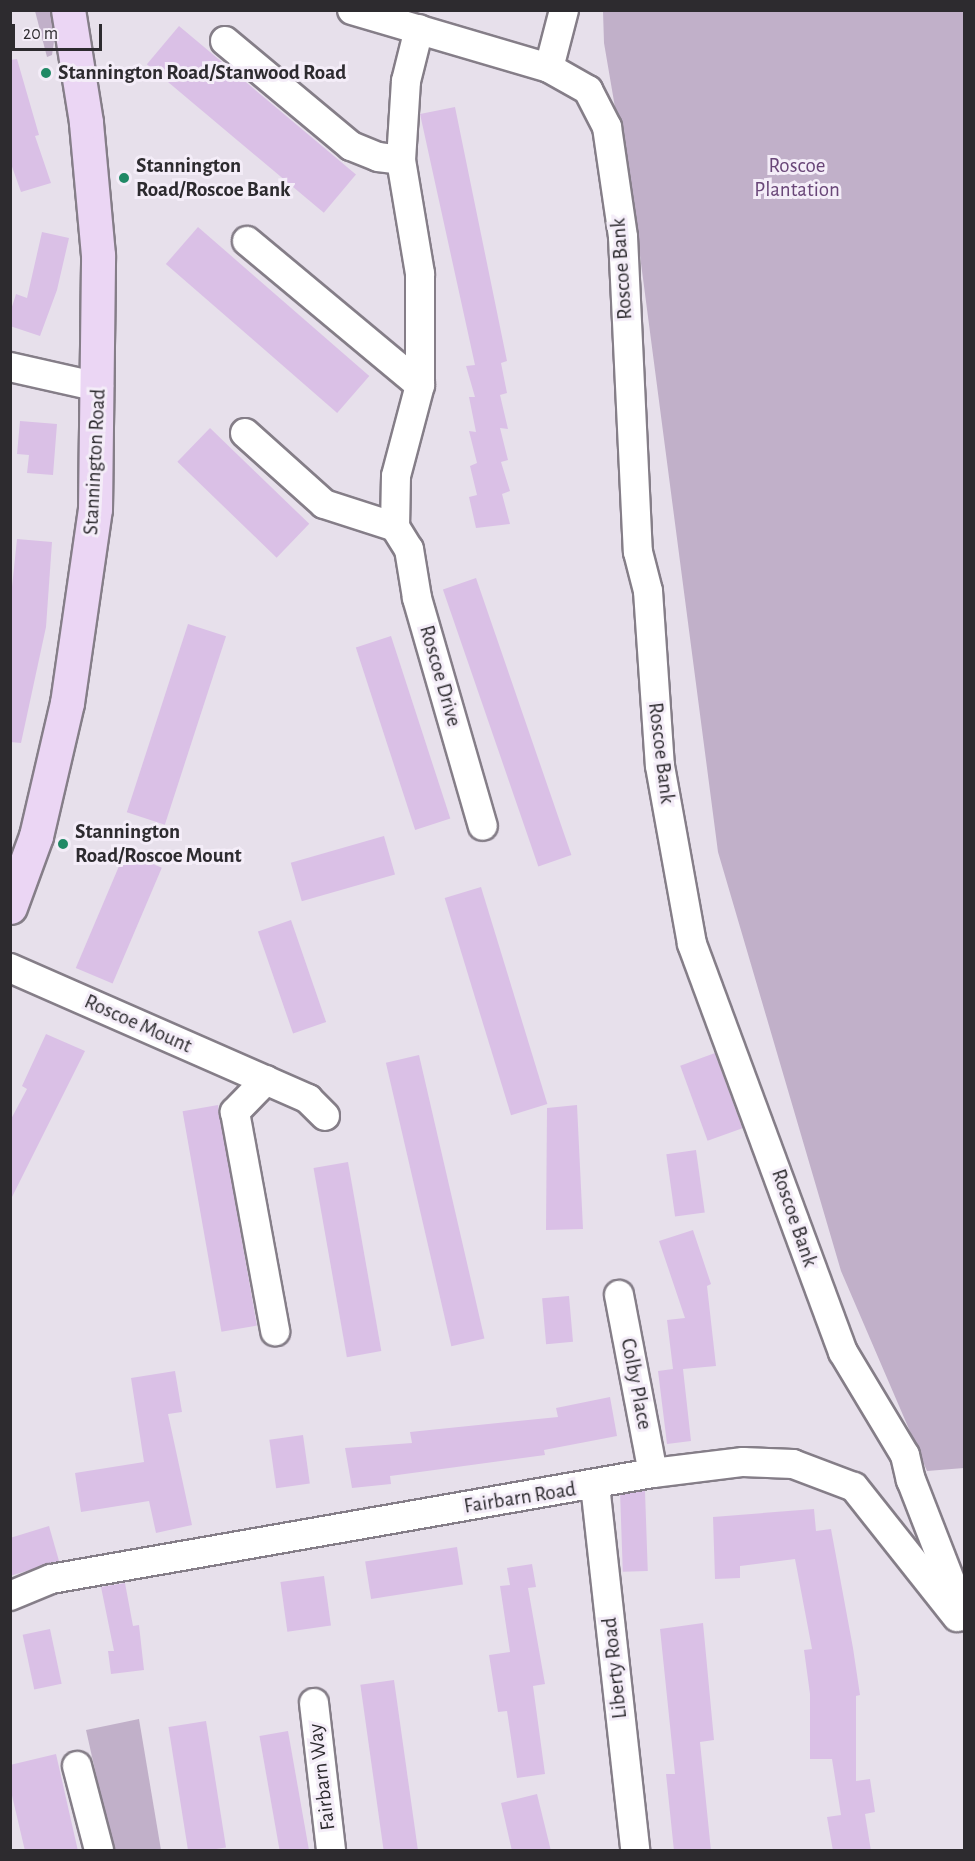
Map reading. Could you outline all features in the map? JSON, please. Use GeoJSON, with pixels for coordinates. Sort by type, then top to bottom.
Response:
{"type":"FeatureCollection","features":[{"type":"Feature","properties":{"kind":"main road","name":"Stannington Road"},"geometry":{"type":"LineString","coordinates":[[10,907],[46,798],[85,600],[95,509],[99,387],[94,202],[68,10]]}},
{"type":"Feature","properties":{"kind":"street","name":"Roscoe Bank"},"geometry":{"type":"LineString","coordinates":[[352,10],[549,68],[588,90],[607,127],[622,237],[638,541],[648,591],[660,766],[692,944],[843,1352],[904,1455],[964,1616]]}},
{"type":"Feature","properties":{"kind":"street"},"geometry":{"type":"LineString","coordinates":[[549,68],[564,10]]}},
{"type":"Feature","properties":{"kind":"street"},"geometry":{"type":"LineString","coordinates":[[245,433],[324,504],[395,527],[396,476],[420,385],[420,274],[401,160],[406,81],[419,30]]}},
{"type":"Feature","properties":{"kind":"street"},"geometry":{"type":"LineString","coordinates":[[225,41],[351,147],[378,157],[401,160]]}},
{"type":"Feature","properties":{"kind":"street"},"geometry":{"type":"LineString","coordinates":[[247,241],[420,385]]}},
{"type":"Feature","properties":{"kind":"street"},"geometry":{"type":"LineString","coordinates":[[10,367],[99,387]]}},
{"type":"Feature","properties":{"kind":"street","name":"Roscoe Drive"},"geometry":{"type":"LineString","coordinates":[[395,527],[409,549],[417,598],[483,826]]}},
{"type":"Feature","properties":{"kind":"street","name":"Roscoe Mount"},"geometry":{"type":"LineString","coordinates":[[10,968],[308,1099],[324,1116]]}},
{"type":"Feature","properties":{"kind":"street"},"geometry":{"type":"LineString","coordinates":[[266,1080],[235,1112],[275,1331]]}},
{"type":"Feature","properties":{"kind":"street","name":"Colby Place"},"geometry":{"type":"LineString","coordinates":[[620,1295],[653,1473]]}},
{"type":"Feature","properties":{"kind":"street","name":"Fairbarn Road"},"geometry":{"type":"LineString","coordinates":[[10,1596],[51,1579],[653,1473],[743,1461],[793,1464],[854,1487],[964,1626]]}},
{"type":"Feature","properties":{"kind":"street","name":"Liberty Road"},"geometry":{"type":"LineString","coordinates":[[595,1485],[635,1851]]}},
{"type":"Feature","properties":{"kind":"street","name":"Fairbarn Way"},"geometry":{"type":"LineString","coordinates":[[314,1703],[331,1851]]}},
{"type":"Feature","properties":{"kind":"street"},"geometry":{"type":"LineString","coordinates":[[77,1766],[99,1851]]}},
{"type":"Feature","properties":{"kind":"green space"},"geometry":{"type":"Polygon","coordinates":[[[35,11],[54,11],[57,21],[52,55],[47,57],[35,11]]]}},
{"type":"Feature","properties":{"kind":"green space","name":"Roscoe Plantation"},"geometry":{"type":"Polygon","coordinates":[[[603,11],[964,11],[964,1468],[927,1471],[841,1271],[718,852],[639,248],[604,43],[603,11]]]}},
{"type":"Feature","properties":{"kind":"green space"},"geometry":{"type":"Polygon","coordinates":[[[139,1719],[161,1850],[113,1850],[86,1730],[139,1719]]]}},
{"type":"Feature","properties":{"kind":"building"},"geometry":{"type":"Polygon","coordinates":[[[179,26],[356,174],[324,213],[147,64],[179,26]]]}},
{"type":"Feature","properties":{"kind":"building"},"geometry":{"type":"Polygon","coordinates":[[[17,59],[39,135],[35,136],[51,183],[21,192],[10,161],[10,60],[17,59]]]}},
{"type":"Feature","properties":{"kind":"building"},"geometry":{"type":"Polygon","coordinates":[[[455,107],[507,361],[501,363],[507,393],[500,395],[508,429],[500,428],[508,460],[501,462],[510,491],[502,494],[510,524],[476,528],[469,497],[477,495],[470,466],[477,463],[469,431],[476,432],[469,397],[475,397],[466,366],[475,365],[420,114],[455,107]]]}},
{"type":"Feature","properties":{"kind":"building"},"geometry":{"type":"Polygon","coordinates":[[[198,227],[369,376],[337,413],[166,264],[198,227]]]}},
{"type":"Feature","properties":{"kind":"building"},"geometry":{"type":"Polygon","coordinates":[[[42,232],[69,238],[57,290],[40,336],[10,326],[10,313],[16,294],[27,298],[42,232]]]}},
{"type":"Feature","properties":{"kind":"building"},"geometry":{"type":"Polygon","coordinates":[[[20,421],[57,424],[53,475],[27,473],[29,455],[17,454],[20,421]]]}},
{"type":"Feature","properties":{"kind":"building"},"geometry":{"type":"Polygon","coordinates":[[[210,428],[309,524],[277,558],[177,462],[210,428]]]}},
{"type":"Feature","properties":{"kind":"building"},"geometry":{"type":"Polygon","coordinates":[[[17,539],[52,542],[46,627],[21,743],[10,742],[10,606],[17,539]]]}},
{"type":"Feature","properties":{"kind":"building"},"geometry":{"type":"Polygon","coordinates":[[[476,578],[571,855],[538,866],[443,589],[476,578]]]}},
{"type":"Feature","properties":{"kind":"building"},"geometry":{"type":"Polygon","coordinates":[[[188,624],[226,636],[165,825],[127,812],[188,624]]]}},
{"type":"Feature","properties":{"kind":"building"},"geometry":{"type":"Polygon","coordinates":[[[391,636],[450,819],[415,830],[356,647],[391,636]]]}},
{"type":"Feature","properties":{"kind":"building"},"geometry":{"type":"Polygon","coordinates":[[[384,836],[395,874],[302,901],[291,863],[384,836]]]}},
{"type":"Feature","properties":{"kind":"building"},"geometry":{"type":"Polygon","coordinates":[[[125,852],[162,868],[113,984],[76,968],[125,852]]]}},
{"type":"Feature","properties":{"kind":"building"},"geometry":{"type":"Polygon","coordinates":[[[481,887],[547,1104],[511,1115],[445,898],[481,887]]]}},
{"type":"Feature","properties":{"kind":"building"},"geometry":{"type":"Polygon","coordinates":[[[291,920],[326,1022],[293,1034],[258,931],[291,920]]]}},
{"type":"Feature","properties":{"kind":"building"},"geometry":{"type":"Polygon","coordinates":[[[46,1034],[85,1051],[10,1201],[10,1121],[27,1089],[22,1086],[46,1034]]]}},
{"type":"Feature","properties":{"kind":"building"},"geometry":{"type":"Polygon","coordinates":[[[715,1053],[742,1128],[708,1141],[680,1066],[715,1053]]]}},
{"type":"Feature","properties":{"kind":"building"},"geometry":{"type":"Polygon","coordinates":[[[419,1055],[484,1339],[451,1346],[386,1063],[419,1055]]]}},
{"type":"Feature","properties":{"kind":"building"},"geometry":{"type":"Polygon","coordinates":[[[218,1105],[257,1326],[221,1332],[183,1111],[218,1105]]]}},
{"type":"Feature","properties":{"kind":"building"},"geometry":{"type":"Polygon","coordinates":[[[577,1105],[583,1229],[546,1230],[547,1108],[577,1105]]]}},
{"type":"Feature","properties":{"kind":"building"},"geometry":{"type":"Polygon","coordinates":[[[696,1150],[705,1212],[675,1217],[666,1154],[696,1150]]]}},
{"type":"Feature","properties":{"kind":"building"},"geometry":{"type":"Polygon","coordinates":[[[348,1162],[381,1351],[347,1357],[314,1168],[348,1162]]]}},
{"type":"Feature","properties":{"kind":"building"},"geometry":{"type":"Polygon","coordinates":[[[693,1230],[711,1284],[707,1286],[716,1366],[683,1369],[691,1441],[667,1444],[658,1371],[673,1369],[667,1320],[685,1318],[659,1241],[693,1230]]]}},
{"type":"Feature","properties":{"kind":"building"},"geometry":{"type":"Polygon","coordinates":[[[569,1296],[573,1342],[546,1344],[542,1298],[569,1296]]]}},
{"type":"Feature","properties":{"kind":"building"},"geometry":{"type":"Polygon","coordinates":[[[175,1371],[182,1412],[168,1414],[192,1525],[156,1533],[149,1501],[81,1512],[75,1473],[144,1462],[131,1378],[175,1371]]]}},
{"type":"Feature","properties":{"kind":"building"},"geometry":{"type":"Polygon","coordinates":[[[610,1397],[617,1436],[544,1450],[545,1455],[390,1476],[391,1484],[352,1488],[345,1448],[412,1443],[410,1432],[558,1417],[556,1408],[610,1397]]]}},
{"type":"Feature","properties":{"kind":"building"},"geometry":{"type":"Polygon","coordinates":[[[303,1435],[310,1484],[276,1488],[269,1440],[303,1435]]]}},
{"type":"Feature","properties":{"kind":"building"},"geometry":{"type":"Polygon","coordinates":[[[645,1491],[648,1571],[623,1572],[620,1492],[645,1491]]]}},
{"type":"Feature","properties":{"kind":"building"},"geometry":{"type":"Polygon","coordinates":[[[814,1509],[816,1531],[831,1529],[853,1648],[860,1695],[856,1696],[856,1781],[870,1779],[875,1812],[865,1814],[871,1851],[833,1851],[827,1817],[841,1815],[832,1759],[810,1759],[810,1694],[804,1650],[812,1649],[795,1559],[740,1566],[740,1578],[715,1579],[713,1517],[814,1509]]]}},
{"type":"Feature","properties":{"kind":"building"},"geometry":{"type":"Polygon","coordinates":[[[49,1526],[59,1561],[10,1576],[10,1538],[49,1526]]]}},
{"type":"Feature","properties":{"kind":"building"},"geometry":{"type":"Polygon","coordinates":[[[457,1547],[463,1585],[371,1599],[365,1562],[457,1547]]]}},
{"type":"Feature","properties":{"kind":"building"},"geometry":{"type":"Polygon","coordinates":[[[532,1564],[536,1587],[528,1588],[545,1684],[533,1686],[545,1774],[517,1778],[507,1711],[498,1712],[489,1655],[510,1652],[500,1586],[510,1585],[507,1568],[532,1564]]]}},
{"type":"Feature","properties":{"kind":"building"},"geometry":{"type":"Polygon","coordinates":[[[324,1576],[331,1626],[287,1632],[280,1582],[324,1576]]]}},
{"type":"Feature","properties":{"kind":"building"},"geometry":{"type":"Polygon","coordinates":[[[125,1583],[133,1626],[139,1625],[144,1670],[111,1674],[108,1651],[114,1651],[101,1587],[125,1583]]]}},
{"type":"Feature","properties":{"kind":"building"},"geometry":{"type":"Polygon","coordinates":[[[703,1623],[714,1740],[700,1742],[711,1851],[674,1851],[666,1774],[675,1774],[660,1629],[703,1623]]]}},
{"type":"Feature","properties":{"kind":"building"},"geometry":{"type":"Polygon","coordinates":[[[50,1629],[62,1684],[34,1690],[23,1635],[50,1629]]]}},
{"type":"Feature","properties":{"kind":"building"},"geometry":{"type":"Polygon","coordinates":[[[394,1680],[418,1850],[384,1850],[360,1685],[394,1680]]]}},
{"type":"Feature","properties":{"kind":"building"},"geometry":{"type":"Polygon","coordinates":[[[206,1721],[226,1847],[188,1850],[168,1727],[206,1721]]]}},
{"type":"Feature","properties":{"kind":"building"},"geometry":{"type":"Polygon","coordinates":[[[288,1731],[309,1850],[280,1850],[259,1736],[288,1731]]]}},
{"type":"Feature","properties":{"kind":"building"},"geometry":{"type":"Polygon","coordinates":[[[56,1754],[78,1851],[25,1851],[10,1787],[10,1765],[56,1754]]]}},
{"type":"Feature","properties":{"kind":"building"},"geometry":{"type":"Polygon","coordinates":[[[537,1794],[551,1851],[512,1851],[501,1803],[537,1794]]]}},
{"type":"Feature","properties":{"kind":"place","name":"Stannington Road/Stanwood Road"},"geometry":{"type":"Point","coordinates":[46,73]}},
{"type":"Feature","properties":{"kind":"place","name":"Stannington Road/Roscoe Bank"},"geometry":{"type":"Point","coordinates":[124,178]}},
{"type":"Feature","properties":{"kind":"place","name":"Stannington Road/Roscoe Mount"},"geometry":{"type":"Point","coordinates":[63,844]}}]}
